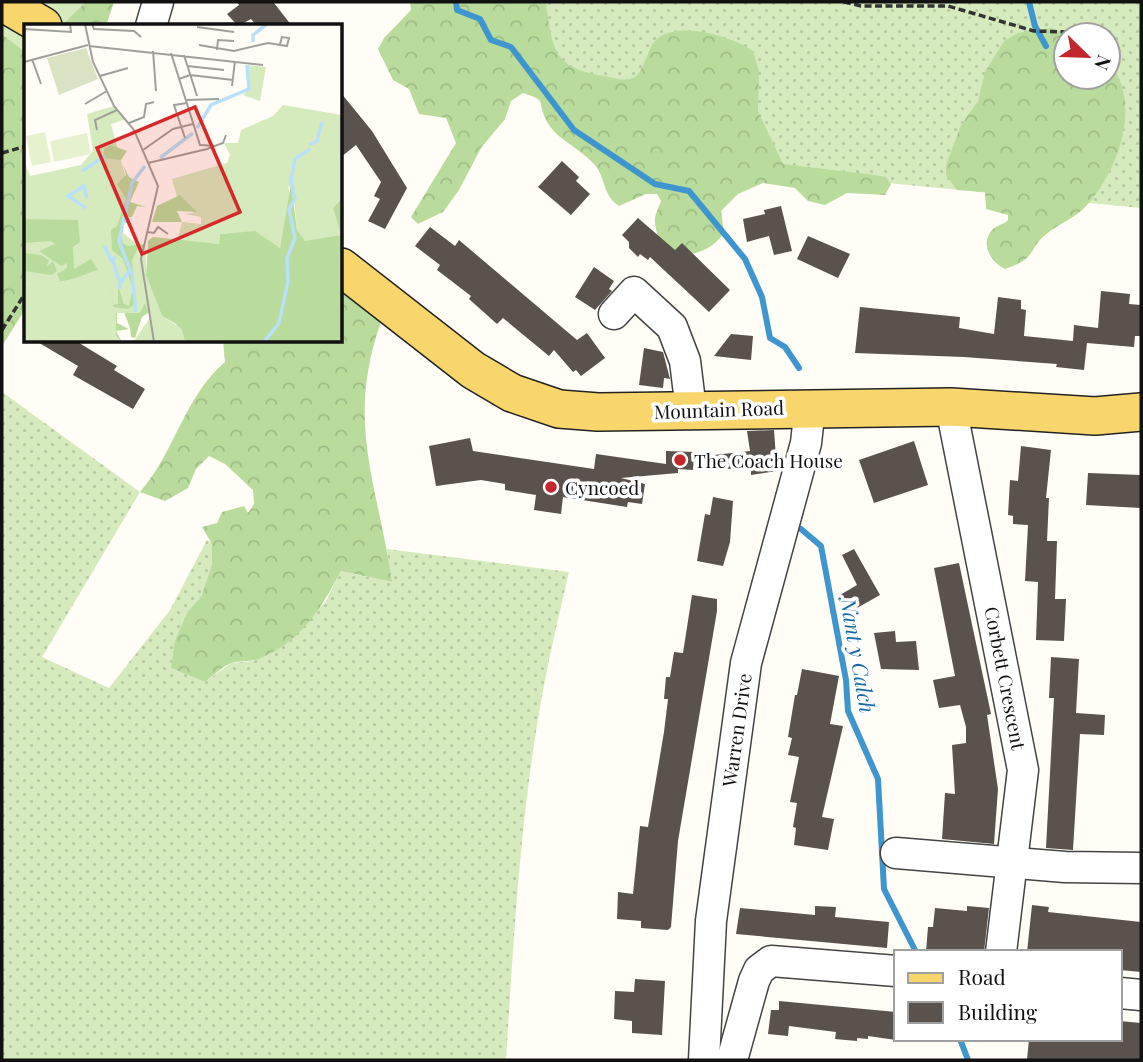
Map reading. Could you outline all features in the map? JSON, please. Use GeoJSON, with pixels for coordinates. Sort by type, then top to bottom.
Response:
{"type":"FeatureCollection","features":[{"type":"Feature","properties":{"kind":"main road"},"geometry":{"type":"LineString","coordinates":[[2,2],[40,24]]}},
{"type":"Feature","properties":{"kind":"main road","name":"Mountain Road"},"geometry":{"type":"LineString","coordinates":[[343,269],[473,370],[512,393],[559,409],[598,412],[951,407],[1095,416],[1141,412]]}},
{"type":"Feature","properties":{"kind":"street"},"geometry":{"type":"LineString","coordinates":[[152,24],[159,2]]}},
{"type":"Feature","properties":{"kind":"street"},"geometry":{"type":"LineString","coordinates":[[614,314],[634,292],[672,327],[685,361],[691,410]]}},
{"type":"Feature","properties":{"kind":"street","name":"Warren Drive"},"geometry":{"type":"LineString","coordinates":[[704,1060],[711,921],[746,663],[807,443],[810,407]]}},
{"type":"Feature","properties":{"kind":"street","name":"Corbett Crescent"},"geometry":{"type":"LineString","coordinates":[[951,407],[1023,770],[1001,950]]}},
{"type":"Feature","properties":{"kind":"street"},"geometry":{"type":"LineString","coordinates":[[896,853],[1012,864],[1141,868]]}},
{"type":"Feature","properties":{"kind":"street"},"geometry":{"type":"LineString","coordinates":[[732,1060],[754,981],[759,970],[771,961],[894,971]]}},
{"type":"Feature","properties":{"kind":"street"},"geometry":{"type":"LineString","coordinates":[[1122,993],[1141,995]]}},
{"type":"Feature","properties":{"kind":"path"},"geometry":{"type":"LineString","coordinates":[[844,2],[861,6],[948,6],[1034,31],[1052,32]]}},
{"type":"Feature","properties":{"kind":"path"},"geometry":{"type":"LineString","coordinates":[[2,153],[24,147]]}},
{"type":"Feature","properties":{"kind":"path"},"geometry":{"type":"LineString","coordinates":[[2,330],[24,295]]}},
{"type":"Feature","properties":{"kind":"green space"},"geometry":{"type":"Polygon","coordinates":[[[2,2],[114,2],[107,24],[40,24],[2,2]]]}},
{"type":"Feature","properties":{"kind":"green space"},"geometry":{"type":"Polygon","coordinates":[[[2,2],[86,2],[63,24],[24,24],[24,50],[2,34],[2,2]]]}},
{"type":"Feature","properties":{"kind":"green space"},"geometry":{"type":"Polygon","coordinates":[[[410,2],[546,3],[554,45],[565,62],[588,73],[620,79],[636,76],[654,43],[667,33],[692,31],[720,36],[753,51],[759,71],[758,111],[783,164],[886,177],[891,184],[885,195],[847,193],[825,205],[808,201],[795,188],[763,183],[738,194],[721,211],[724,233],[715,243],[694,253],[673,252],[664,246],[658,236],[655,220],[661,201],[657,194],[646,194],[619,206],[610,197],[594,164],[560,137],[547,122],[540,99],[523,93],[511,101],[505,119],[481,148],[459,190],[443,212],[418,224],[411,217],[456,143],[446,118],[419,114],[409,89],[393,80],[378,49],[384,38],[411,10],[410,2]]]}},
{"type":"Feature","properties":{"kind":"green space"},"geometry":{"type":"Polygon","coordinates":[[[417,2],[1141,2],[1141,208],[827,177],[564,121],[417,2]]]}},
{"type":"Feature","properties":{"kind":"green space"},"geometry":{"type":"Polygon","coordinates":[[[1052,28],[1052,91],[1122,89],[1125,115],[1117,154],[1109,173],[1088,204],[1042,238],[1023,261],[1005,269],[992,258],[987,241],[992,230],[1008,220],[1008,215],[986,209],[985,192],[957,190],[946,175],[946,165],[961,125],[978,101],[985,72],[1004,41],[1018,33],[1052,28]]]}},
{"type":"Feature","properties":{"kind":"green space"},"geometry":{"type":"Polygon","coordinates":[[[2,34],[24,50],[24,311],[2,346],[2,34]]]}},
{"type":"Feature","properties":{"kind":"green space"},"geometry":{"type":"Polygon","coordinates":[[[343,293],[381,322],[371,358],[365,423],[373,483],[392,582],[341,571],[317,612],[286,644],[258,659],[228,664],[205,682],[171,668],[175,641],[188,611],[201,597],[212,564],[212,544],[202,527],[217,523],[222,512],[244,506],[248,513],[254,504],[253,490],[225,464],[209,456],[196,469],[188,488],[165,501],[140,492],[162,460],[199,391],[225,362],[223,343],[343,343],[343,293]]]}},
{"type":"Feature","properties":{"kind":"green space"},"geometry":{"type":"Polygon","coordinates":[[[2,392],[140,492],[42,657],[109,688],[170,610],[207,540],[212,543],[212,564],[201,597],[188,611],[171,668],[205,682],[231,663],[254,661],[325,603],[341,571],[391,582],[387,549],[569,572],[546,675],[530,770],[506,1060],[2,1060],[2,392]]]}},
{"type":"Feature","properties":{"kind":"building"},"geometry":{"type":"Polygon","coordinates":[[[237,2],[276,2],[274,3],[290,24],[255,24],[251,19],[236,24],[227,14],[239,5],[237,2]]]}},
{"type":"Feature","properties":{"kind":"building"},"geometry":{"type":"Polygon","coordinates":[[[343,95],[372,131],[407,188],[385,229],[368,221],[380,199],[374,196],[381,182],[356,145],[343,155],[343,95]]]}},
{"type":"Feature","properties":{"kind":"building"},"geometry":{"type":"Polygon","coordinates":[[[562,161],[579,177],[576,181],[590,194],[571,215],[538,187],[562,161]]]}},
{"type":"Feature","properties":{"kind":"building"},"geometry":{"type":"Polygon","coordinates":[[[781,206],[792,251],[774,255],[769,236],[747,242],[743,219],[765,214],[764,210],[781,206]]]}},
{"type":"Feature","properties":{"kind":"building"},"geometry":{"type":"Polygon","coordinates":[[[638,218],[675,250],[682,243],[730,290],[709,312],[650,257],[648,260],[640,254],[638,257],[629,248],[629,242],[622,235],[638,218]]]}},
{"type":"Feature","properties":{"kind":"building"},"geometry":{"type":"Polygon","coordinates":[[[430,227],[455,246],[459,240],[577,340],[587,333],[605,358],[581,376],[576,370],[573,372],[554,350],[549,356],[503,318],[497,324],[469,299],[471,296],[437,270],[440,265],[415,246],[430,227]]]}},
{"type":"Feature","properties":{"kind":"building"},"geometry":{"type":"Polygon","coordinates":[[[808,236],[850,254],[838,278],[797,259],[808,236]]]}},
{"type":"Feature","properties":{"kind":"building"},"geometry":{"type":"Polygon","coordinates":[[[594,267],[614,281],[609,289],[612,291],[595,310],[575,297],[594,267]]]}},
{"type":"Feature","properties":{"kind":"building"},"geometry":{"type":"Polygon","coordinates":[[[1101,291],[1130,294],[1129,304],[1141,305],[1141,336],[1135,336],[1134,347],[1087,343],[1084,370],[1056,367],[1057,364],[964,357],[855,353],[860,307],[960,317],[959,328],[994,334],[998,297],[1021,300],[1021,309],[1026,310],[1024,336],[1073,341],[1074,325],[1098,328],[1101,291]]]}},
{"type":"Feature","properties":{"kind":"building"},"geometry":{"type":"Polygon","coordinates":[[[731,334],[753,336],[751,360],[714,356],[731,334]]]}},
{"type":"Feature","properties":{"kind":"building"},"geometry":{"type":"Polygon","coordinates":[[[39,343],[79,343],[117,366],[114,370],[145,389],[133,409],[73,375],[78,366],[39,343]]]}},
{"type":"Feature","properties":{"kind":"building"},"geometry":{"type":"Polygon","coordinates":[[[644,348],[663,352],[670,379],[664,378],[663,388],[639,385],[644,348]]]}},
{"type":"Feature","properties":{"kind":"building"},"geometry":{"type":"Polygon","coordinates":[[[774,430],[777,471],[751,475],[751,467],[715,470],[714,455],[750,451],[747,431],[774,430]]]}},
{"type":"Feature","properties":{"kind":"building"},"geometry":{"type":"Polygon","coordinates":[[[470,438],[473,451],[594,469],[596,454],[666,464],[666,451],[694,452],[693,470],[678,469],[678,473],[621,478],[645,484],[642,504],[628,502],[627,507],[563,497],[561,514],[534,510],[536,495],[505,490],[505,484],[481,480],[436,486],[429,446],[470,438]]]}},
{"type":"Feature","properties":{"kind":"building"},"geometry":{"type":"Polygon","coordinates":[[[914,441],[928,485],[874,503],[859,460],[914,441]]]}},
{"type":"Feature","properties":{"kind":"building"},"geometry":{"type":"Polygon","coordinates":[[[1021,446],[1051,450],[1046,498],[1049,498],[1047,541],[1057,541],[1055,599],[1066,599],[1064,641],[1036,640],[1038,582],[1025,581],[1028,525],[1013,524],[1013,516],[1008,515],[1010,480],[1018,481],[1021,446]]]}},
{"type":"Feature","properties":{"kind":"building"},"geometry":{"type":"Polygon","coordinates":[[[1088,473],[1141,475],[1141,508],[1086,505],[1088,473]]]}},
{"type":"Feature","properties":{"kind":"building"},"geometry":{"type":"Polygon","coordinates":[[[713,497],[733,501],[730,542],[723,566],[697,561],[705,514],[710,515],[713,497]]]}},
{"type":"Feature","properties":{"kind":"building"},"geometry":{"type":"Polygon","coordinates":[[[854,549],[880,595],[850,612],[840,595],[857,585],[842,555],[854,549]]]}},
{"type":"Feature","properties":{"kind":"building"},"geometry":{"type":"Polygon","coordinates":[[[959,563],[991,714],[987,715],[998,789],[994,844],[942,839],[945,793],[955,794],[952,745],[966,743],[966,727],[960,705],[939,708],[933,680],[955,676],[934,568],[959,563]]]}},
{"type":"Feature","properties":{"kind":"building"},"geometry":{"type":"Polygon","coordinates":[[[692,595],[717,599],[717,611],[678,841],[671,927],[668,930],[641,928],[641,921],[617,919],[618,892],[633,894],[640,826],[648,827],[664,732],[668,699],[664,699],[666,677],[670,677],[674,652],[683,653],[692,595]]]}},
{"type":"Feature","properties":{"kind":"building"},"geometry":{"type":"Polygon","coordinates":[[[895,631],[896,642],[916,641],[919,670],[881,669],[874,633],[895,631]]]}},
{"type":"Feature","properties":{"kind":"building"},"geometry":{"type":"Polygon","coordinates":[[[1051,657],[1079,659],[1076,713],[1105,715],[1104,735],[1080,734],[1073,850],[1046,848],[1054,698],[1049,698],[1051,657]]]}},
{"type":"Feature","properties":{"kind":"building"},"geometry":{"type":"Polygon","coordinates":[[[802,669],[839,676],[830,724],[843,726],[822,817],[834,819],[828,850],[794,845],[796,828],[793,827],[797,803],[790,802],[799,757],[788,755],[792,738],[788,737],[802,669]]]}},
{"type":"Feature","properties":{"kind":"building"},"geometry":{"type":"Polygon","coordinates":[[[1032,905],[1049,907],[1048,912],[1141,922],[1141,972],[1122,970],[1122,950],[1027,950],[1032,905]]]}},
{"type":"Feature","properties":{"kind":"building"},"geometry":{"type":"Polygon","coordinates":[[[815,906],[836,907],[835,917],[889,922],[887,948],[736,934],[740,908],[815,915],[815,906]]]}},
{"type":"Feature","properties":{"kind":"building"},"geometry":{"type":"Polygon","coordinates":[[[967,906],[989,908],[984,950],[926,950],[928,927],[933,927],[935,908],[967,911],[967,906]]]}},
{"type":"Feature","properties":{"kind":"building"},"geometry":{"type":"Polygon","coordinates":[[[635,979],[665,981],[662,1035],[632,1033],[632,1021],[614,1019],[615,991],[634,992],[635,979]]]}},
{"type":"Feature","properties":{"kind":"building"},"geometry":{"type":"Polygon","coordinates":[[[779,1001],[894,1012],[894,1040],[868,1036],[868,1039],[857,1038],[857,1041],[835,1039],[836,1032],[789,1026],[788,1036],[768,1034],[771,1010],[779,1010],[779,1001]]]}},
{"type":"Feature","properties":{"kind":"building"},"geometry":{"type":"Polygon","coordinates":[[[1122,1021],[1141,1023],[1141,1060],[1027,1060],[1029,1041],[1122,1041],[1122,1021]]]}},
{"type":"Feature","properties":{"kind":"waterway","name":"Nant y Calch"},"geometry":{"type":"LineString","coordinates":[[456,2],[457,10],[480,19],[491,40],[511,47],[574,130],[655,184],[689,191],[745,259],[762,297],[770,338],[785,347],[799,368]]}},
{"type":"Feature","properties":{"kind":"waterway"},"geometry":{"type":"LineString","coordinates":[[1029,2],[1035,26],[1046,46]]}},
{"type":"Feature","properties":{"kind":"waterway","name":"Nant y Calch"},"geometry":{"type":"LineString","coordinates":[[801,529],[821,546],[846,680],[848,711],[878,779],[884,889],[915,950]]}},
{"type":"Feature","properties":{"kind":"waterway","name":"Nant y Calch"},"geometry":{"type":"LineString","coordinates":[[961,1041],[968,1060]]}},
{"type":"Feature","properties":{"kind":"place","name":"The Coach House"},"geometry":{"type":"Point","coordinates":[680,460]}},
{"type":"Feature","properties":{"kind":"place","name":"Cyncoed"},"geometry":{"type":"Point","coordinates":[551,487]}}]}
